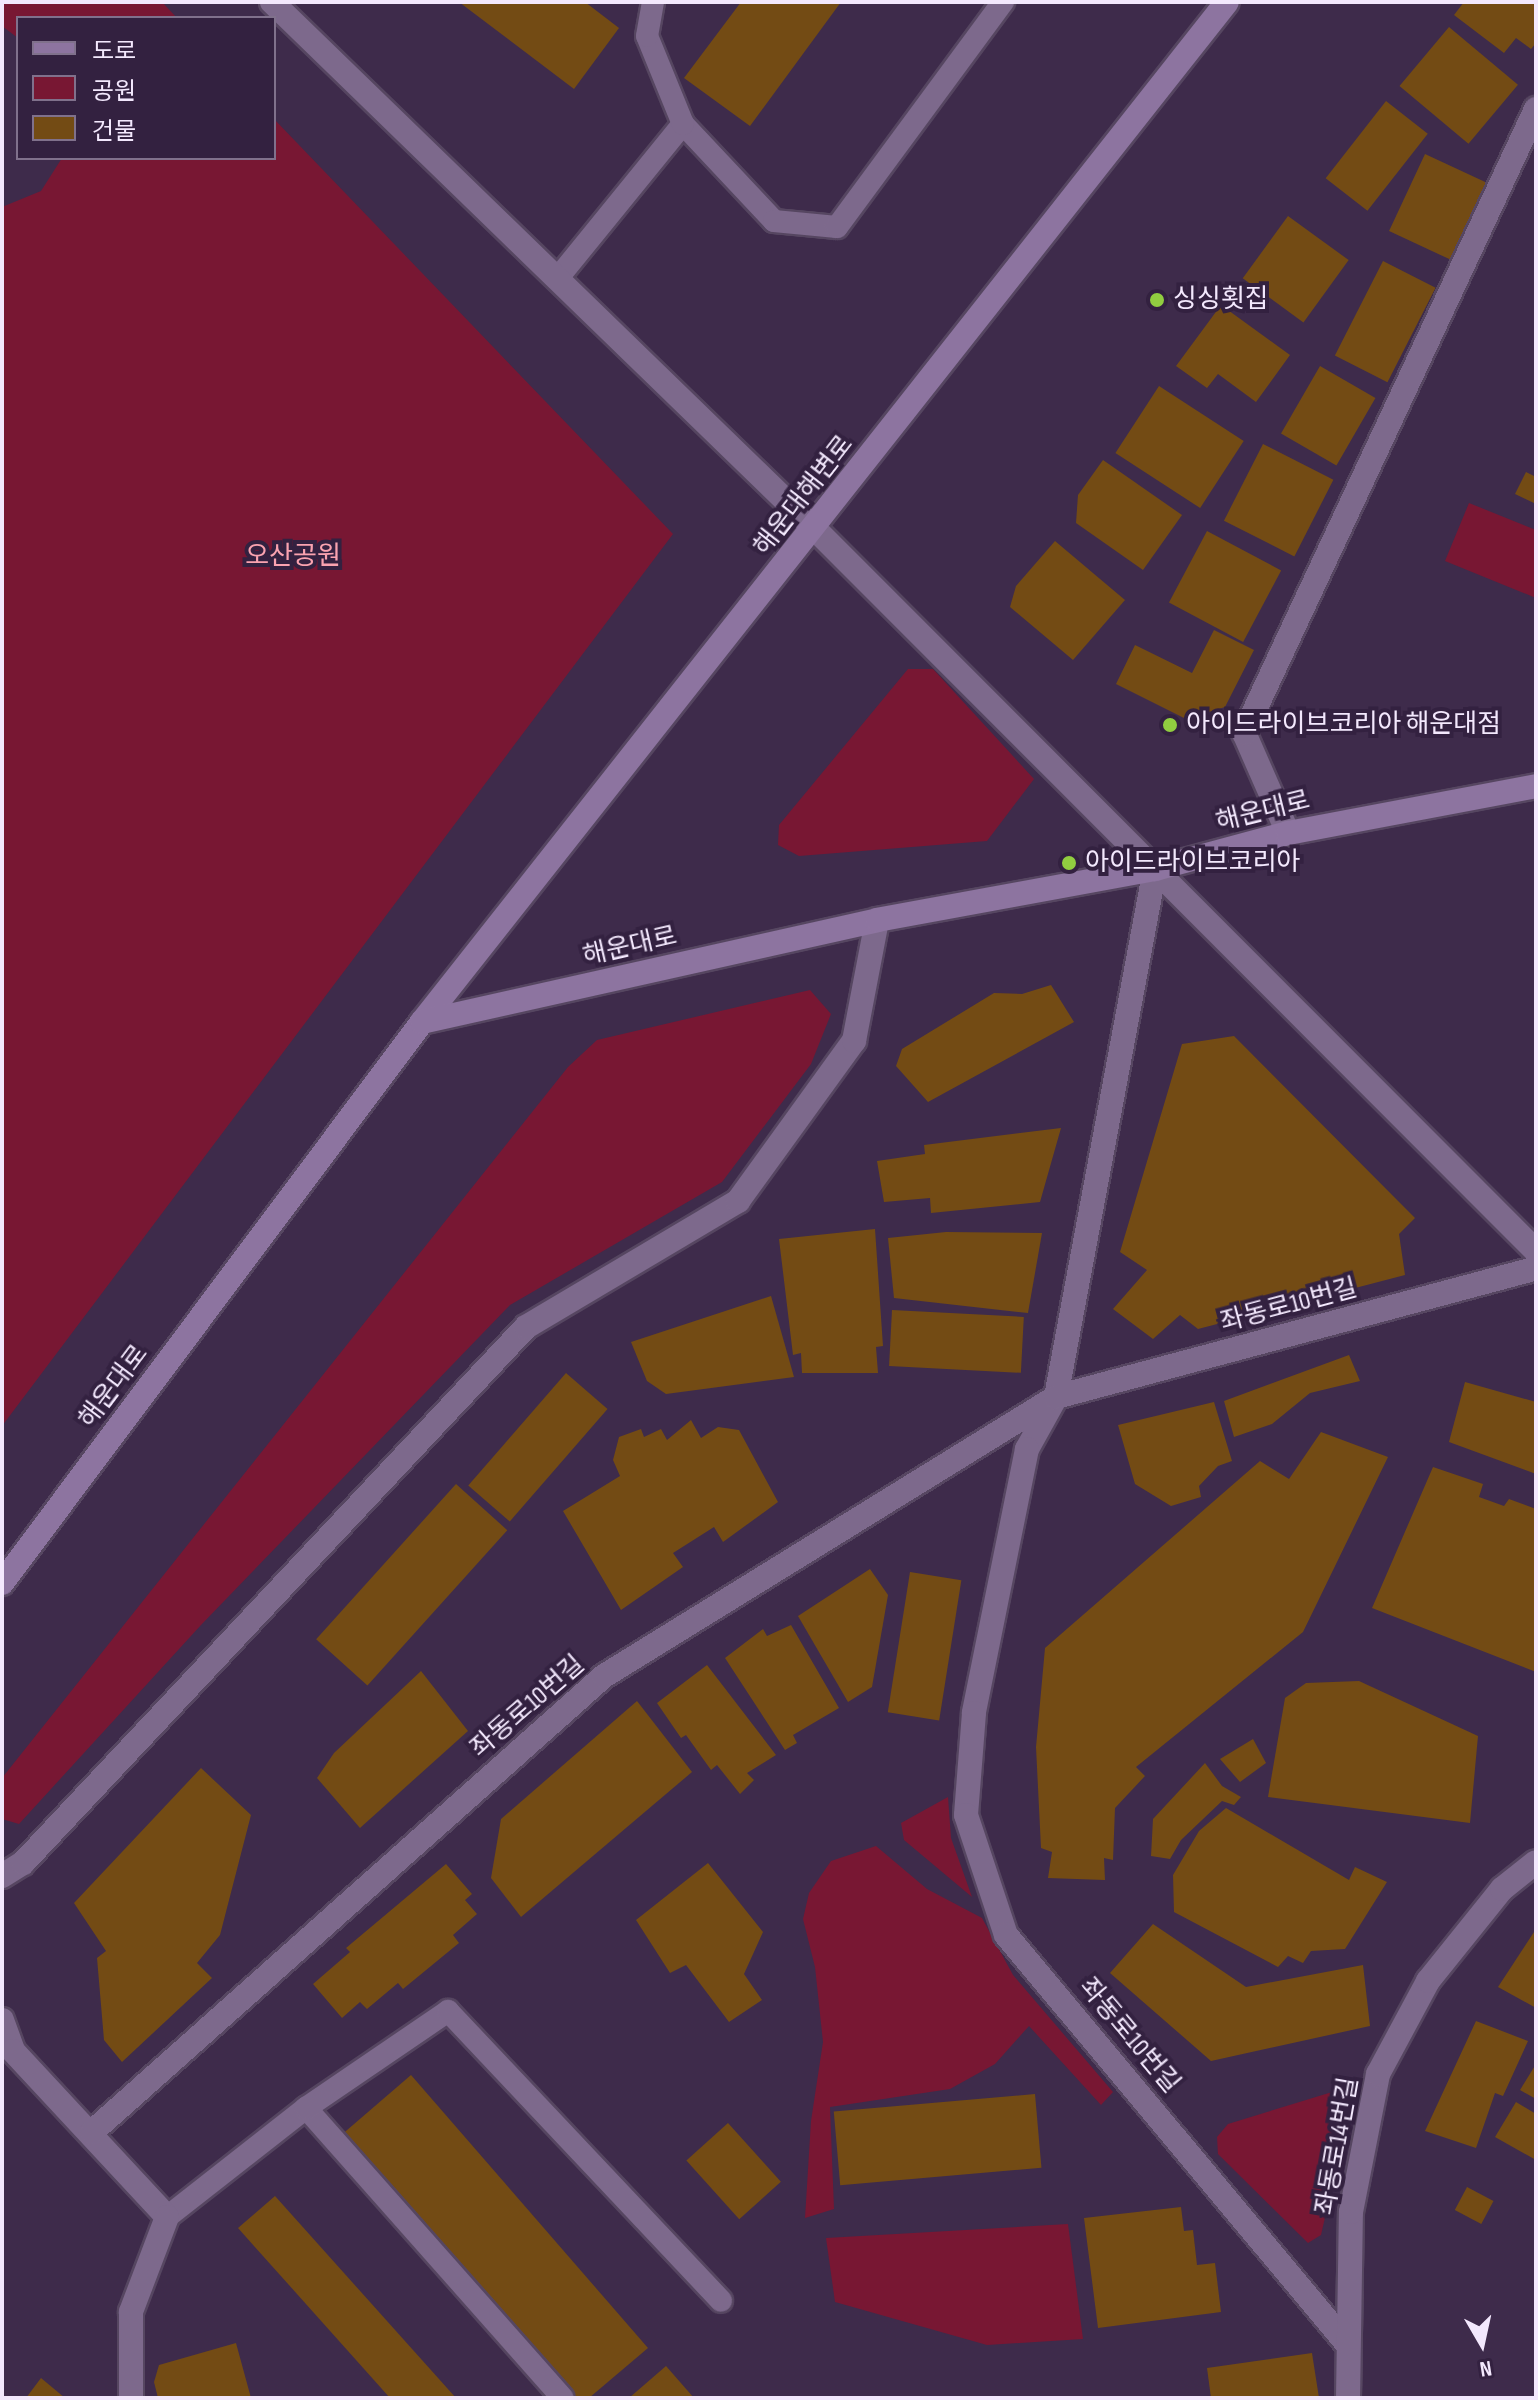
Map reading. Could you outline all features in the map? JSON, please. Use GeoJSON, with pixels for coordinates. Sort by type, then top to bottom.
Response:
{"type":"FeatureCollection","features":[{"type":"Feature","properties":{"kind":"main road","name":"해운대해변로"},"geometry":{"type":"LineString","coordinates":[[422,1022],[1227,2]]}},
{"type":"Feature","properties":{"kind":"main road","name":"해운대로"},"geometry":{"type":"LineString","coordinates":[[2,1583],[422,1022],[877,920],[1155,869],[1288,833],[1536,786]]}},
{"type":"Feature","properties":{"kind":"street"},"geometry":{"type":"LineString","coordinates":[[272,2],[814,528],[1536,1251]]}},
{"type":"Feature","properties":{"kind":"street"},"geometry":{"type":"LineString","coordinates":[[1288,833],[1244,733],[1536,109]]}},
{"type":"Feature","properties":{"kind":"street"},"geometry":{"type":"LineString","coordinates":[[1056,1397],[1155,869]]}},
{"type":"Feature","properties":{"kind":"street"},"geometry":{"type":"LineString","coordinates":[[2,1876],[23,1863],[526,1327],[738,1201],[854,1041],[877,920]]}},
{"type":"Feature","properties":{"kind":"street","name":"좌동로10번길"},"geometry":{"type":"LineString","coordinates":[[92,2132],[604,1676],[1056,1397],[1536,1268]]}},
{"type":"Feature","properties":{"kind":"street","name":"좌동로10번길"},"geometry":{"type":"LineString","coordinates":[[1056,1397],[1027,1449],[974,1713],[966,1815],[1006,1935],[1348,2345]]}},
{"type":"Feature","properties":{"kind":"street","name":"좌동로14번길"},"geometry":{"type":"LineString","coordinates":[[1348,2398],[1351,2212],[1378,2074],[1428,1981],[1502,1889],[1536,1862]]}},
{"type":"Feature","properties":{"kind":"street"},"geometry":{"type":"LineString","coordinates":[[2,2020],[13,2051],[92,2132],[167,2217],[131,2312],[131,2398]]}},
{"type":"Feature","properties":{"kind":"lane"},"geometry":{"type":"LineString","coordinates":[[653,2],[647,36],[683,124],[774,221],[837,227],[1003,2]]}},
{"type":"Feature","properties":{"kind":"lane"},"geometry":{"type":"LineString","coordinates":[[557,279],[683,124]]}},
{"type":"Feature","properties":{"kind":"lane"},"geometry":{"type":"LineString","coordinates":[[167,2217],[306,2108],[448,2011],[721,2301]]}},
{"type":"Feature","properties":{"kind":"lane"},"geometry":{"type":"LineString","coordinates":[[306,2108],[563,2398]]}},
{"type":"Feature","properties":{"kind":"green space"},"geometry":{"type":"Polygon","coordinates":[[[2,2],[162,2],[175,16],[16,16],[16,36],[2,26],[2,2]]]}},
{"type":"Feature","properties":{"kind":"green space","name":"오산공원"},"geometry":{"type":"Polygon","coordinates":[[[276,121],[673,534],[2,1426],[2,207],[41,191],[61,160],[276,160],[276,121]]]}},
{"type":"Feature","properties":{"kind":"green space"},"geometry":{"type":"Polygon","coordinates":[[[1469,503],[1536,530],[1536,598],[1445,561],[1469,503]]]}},
{"type":"Feature","properties":{"kind":"green space"},"geometry":{"type":"Polygon","coordinates":[[[908,669],[933,669],[1034,779],[987,841],[799,856],[778,845],[779,825],[908,669]]]}},
{"type":"Feature","properties":{"kind":"green space"},"geometry":{"type":"Polygon","coordinates":[[[810,990],[831,1014],[811,1064],[722,1182],[510,1305],[201,1625],[19,1824],[2,1819],[2,1778],[568,1067],[597,1040],[810,990]]]}},
{"type":"Feature","properties":{"kind":"green space"},"geometry":{"type":"Polygon","coordinates":[[[948,1797],[951,1838],[972,1897],[904,1840],[901,1823],[948,1797]]]}},
{"type":"Feature","properties":{"kind":"green space"},"geometry":{"type":"Polygon","coordinates":[[[876,1846],[927,1889],[982,1918],[1013,1975],[1113,2092],[1101,2105],[1029,2026],[995,2064],[950,2089],[830,2107],[834,2209],[805,2218],[811,2121],[823,2042],[815,1967],[803,1919],[809,1893],[831,1861],[876,1846]]]}},
{"type":"Feature","properties":{"kind":"green space"},"geometry":{"type":"Polygon","coordinates":[[[1342,2089],[1351,2103],[1321,2235],[1308,2243],[1218,2154],[1217,2137],[1228,2124],[1342,2089]]]}},
{"type":"Feature","properties":{"kind":"green space"},"geometry":{"type":"Polygon","coordinates":[[[1068,2224],[1083,2339],[987,2345],[835,2302],[826,2238],[1068,2224]]]}},
{"type":"Feature","properties":{"kind":"building"},"geometry":{"type":"Polygon","coordinates":[[[459,2],[585,2],[619,28],[574,89],[459,2]]]}},
{"type":"Feature","properties":{"kind":"building"},"geometry":{"type":"Polygon","coordinates":[[[741,2],[841,2],[750,126],[684,78],[741,2]]]}},
{"type":"Feature","properties":{"kind":"building"},"geometry":{"type":"Polygon","coordinates":[[[1464,2],[1536,2],[1536,43],[1531,49],[1516,38],[1504,53],[1454,15],[1464,2]]]}},
{"type":"Feature","properties":{"kind":"building"},"geometry":{"type":"Polygon","coordinates":[[[1449,27],[1518,85],[1468,144],[1400,86],[1449,27]]]}},
{"type":"Feature","properties":{"kind":"building"},"geometry":{"type":"Polygon","coordinates":[[[1386,101],[1428,134],[1367,211],[1326,178],[1386,101]]]}},
{"type":"Feature","properties":{"kind":"building"},"geometry":{"type":"Polygon","coordinates":[[[1425,154],[1488,184],[1453,261],[1389,231],[1425,154]]]}},
{"type":"Feature","properties":{"kind":"building"},"geometry":{"type":"Polygon","coordinates":[[[1288,216],[1349,260],[1303,322],[1243,278],[1288,216]]]}},
{"type":"Feature","properties":{"kind":"building"},"geometry":{"type":"Polygon","coordinates":[[[1383,261],[1436,288],[1387,382],[1335,355],[1383,261]]]}},
{"type":"Feature","properties":{"kind":"building"},"geometry":{"type":"Polygon","coordinates":[[[1221,305],[1290,355],[1256,402],[1218,374],[1207,388],[1176,366],[1221,305]]]}},
{"type":"Feature","properties":{"kind":"building"},"geometry":{"type":"Polygon","coordinates":[[[1320,366],[1375,398],[1336,466],[1281,434],[1320,366]]]}},
{"type":"Feature","properties":{"kind":"building"},"geometry":{"type":"Polygon","coordinates":[[[1159,386],[1244,441],[1200,508],[1115,453],[1159,386]]]}},
{"type":"Feature","properties":{"kind":"building"},"geometry":{"type":"Polygon","coordinates":[[[1263,444],[1333,480],[1294,556],[1224,521],[1263,444]]]}},
{"type":"Feature","properties":{"kind":"building"},"geometry":{"type":"Polygon","coordinates":[[[1103,460],[1182,515],[1143,570],[1076,523],[1078,495],[1103,460]]]}},
{"type":"Feature","properties":{"kind":"building"},"geometry":{"type":"Polygon","coordinates":[[[1526,472],[1536,477],[1536,504],[1515,494],[1526,472]]]}},
{"type":"Feature","properties":{"kind":"building"},"geometry":{"type":"Polygon","coordinates":[[[1207,531],[1281,570],[1243,642],[1169,603],[1207,531]]]}},
{"type":"Feature","properties":{"kind":"building"},"geometry":{"type":"Polygon","coordinates":[[[1055,541],[1125,600],[1073,660],[1010,607],[1016,586],[1055,541]]]}},
{"type":"Feature","properties":{"kind":"building"},"geometry":{"type":"Polygon","coordinates":[[[1214,630],[1254,650],[1225,707],[1186,719],[1116,684],[1135,645],[1192,673],[1214,630]]]}},
{"type":"Feature","properties":{"kind":"building"},"geometry":{"type":"Polygon","coordinates":[[[1051,985],[1074,1022],[928,1102],[896,1066],[902,1049],[994,993],[1022,994],[1051,985]]]}},
{"type":"Feature","properties":{"kind":"building"},"geometry":{"type":"Polygon","coordinates":[[[1234,1036],[1415,1218],[1399,1234],[1405,1275],[1198,1329],[1180,1315],[1153,1339],[1113,1309],[1147,1270],[1120,1252],[1182,1044],[1234,1036]]]}},
{"type":"Feature","properties":{"kind":"building"},"geometry":{"type":"Polygon","coordinates":[[[1061,1128],[1040,1202],[931,1213],[930,1198],[884,1202],[877,1161],[925,1154],[924,1145],[1061,1128]]]}},
{"type":"Feature","properties":{"kind":"building"},"geometry":{"type":"Polygon","coordinates":[[[875,1229],[883,1346],[876,1347],[878,1373],[802,1373],[801,1353],[793,1355],[779,1239],[875,1229]]]}},
{"type":"Feature","properties":{"kind":"building"},"geometry":{"type":"Polygon","coordinates":[[[946,1232],[1042,1233],[1028,1313],[894,1298],[888,1238],[946,1232]]]}},
{"type":"Feature","properties":{"kind":"building"},"geometry":{"type":"Polygon","coordinates":[[[771,1296],[794,1377],[666,1394],[647,1381],[631,1342],[771,1296]]]}},
{"type":"Feature","properties":{"kind":"building"},"geometry":{"type":"Polygon","coordinates":[[[892,1310],[1024,1317],[1021,1373],[889,1366],[892,1310]]]}},
{"type":"Feature","properties":{"kind":"building"},"geometry":{"type":"Polygon","coordinates":[[[1349,1355],[1360,1381],[1310,1393],[1272,1424],[1234,1437],[1224,1401],[1349,1355]]]}},
{"type":"Feature","properties":{"kind":"building"},"geometry":{"type":"Polygon","coordinates":[[[566,1373],[608,1409],[510,1522],[468,1485],[566,1373]]]}},
{"type":"Feature","properties":{"kind":"building"},"geometry":{"type":"Polygon","coordinates":[[[1465,1382],[1536,1402],[1536,1474],[1449,1442],[1465,1382]]]}},
{"type":"Feature","properties":{"kind":"building"},"geometry":{"type":"Polygon","coordinates":[[[1214,1402],[1232,1461],[1218,1466],[1199,1486],[1201,1497],[1171,1506],[1135,1484],[1118,1425],[1214,1402]]]}},
{"type":"Feature","properties":{"kind":"building"},"geometry":{"type":"Polygon","coordinates":[[[691,1420],[701,1438],[718,1427],[739,1430],[778,1502],[723,1542],[714,1527],[673,1553],[683,1567],[621,1610],[563,1511],[620,1476],[613,1460],[619,1437],[641,1429],[644,1437],[661,1429],[667,1440],[691,1420]]]}},
{"type":"Feature","properties":{"kind":"building"},"geometry":{"type":"Polygon","coordinates":[[[1321,1432],[1388,1457],[1303,1632],[1136,1767],[1145,1776],[1115,1808],[1113,1860],[1104,1858],[1105,1880],[1048,1878],[1052,1852],[1041,1848],[1036,1747],[1045,1648],[1260,1461],[1289,1479],[1321,1432]]]}},
{"type":"Feature","properties":{"kind":"building"},"geometry":{"type":"Polygon","coordinates":[[[1433,1467],[1483,1484],[1479,1497],[1504,1506],[1509,1499],[1536,1509],[1536,1672],[1372,1608],[1433,1467]]]}},
{"type":"Feature","properties":{"kind":"building"},"geometry":{"type":"Polygon","coordinates":[[[456,1484],[507,1530],[367,1685],[316,1639],[456,1484]]]}},
{"type":"Feature","properties":{"kind":"building"},"geometry":{"type":"Polygon","coordinates":[[[870,1569],[888,1595],[872,1687],[848,1702],[798,1616],[870,1569]]]}},
{"type":"Feature","properties":{"kind":"building"},"geometry":{"type":"Polygon","coordinates":[[[910,1572],[961,1580],[939,1720],[888,1712],[910,1572]]]}},
{"type":"Feature","properties":{"kind":"building"},"geometry":{"type":"Polygon","coordinates":[[[791,1625],[839,1708],[793,1735],[797,1743],[785,1750],[725,1658],[763,1629],[767,1636],[791,1625]]]}},
{"type":"Feature","properties":{"kind":"building"},"geometry":{"type":"Polygon","coordinates":[[[707,1665],[776,1755],[747,1773],[754,1780],[740,1794],[717,1765],[711,1770],[686,1735],[681,1738],[657,1703],[707,1665]]]}},
{"type":"Feature","properties":{"kind":"building"},"geometry":{"type":"Polygon","coordinates":[[[421,1671],[468,1731],[360,1828],[317,1778],[334,1753],[421,1671]]]}},
{"type":"Feature","properties":{"kind":"building"},"geometry":{"type":"Polygon","coordinates":[[[1359,1681],[1478,1736],[1470,1823],[1268,1797],[1285,1698],[1306,1683],[1359,1681]]]}},
{"type":"Feature","properties":{"kind":"building"},"geometry":{"type":"Polygon","coordinates":[[[637,1701],[692,1772],[521,1917],[491,1878],[501,1819],[637,1701]]]}},
{"type":"Feature","properties":{"kind":"building"},"geometry":{"type":"Polygon","coordinates":[[[1253,1739],[1266,1763],[1240,1782],[1220,1759],[1253,1739]]]}},
{"type":"Feature","properties":{"kind":"building"},"geometry":{"type":"Polygon","coordinates":[[[1205,1763],[1222,1786],[1241,1797],[1234,1805],[1222,1801],[1181,1840],[1170,1859],[1151,1856],[1153,1819],[1205,1763]]]}},
{"type":"Feature","properties":{"kind":"building"},"geometry":{"type":"Polygon","coordinates":[[[201,1768],[251,1815],[220,1935],[197,1963],[212,1978],[122,2062],[104,2040],[97,1958],[106,1951],[74,1903],[201,1768]]]}},
{"type":"Feature","properties":{"kind":"building"},"geometry":{"type":"Polygon","coordinates":[[[1226,1808],[1349,1880],[1355,1867],[1387,1882],[1345,1949],[1311,1951],[1303,1963],[1288,1956],[1278,1967],[1174,1912],[1173,1875],[1199,1831],[1226,1808]]]}},
{"type":"Feature","properties":{"kind":"building"},"geometry":{"type":"Polygon","coordinates":[[[708,1863],[763,1932],[744,1974],[762,2000],[729,2022],[686,1965],[670,1973],[636,1920],[708,1863]]]}},
{"type":"Feature","properties":{"kind":"building"},"geometry":{"type":"Polygon","coordinates":[[[446,1864],[472,1894],[465,1900],[477,1914],[453,1935],[459,1943],[403,1989],[398,1983],[367,2009],[360,2002],[342,2018],[313,1984],[350,1952],[346,1948],[446,1864]]]}},
{"type":"Feature","properties":{"kind":"building"},"geometry":{"type":"Polygon","coordinates":[[[1153,1924],[1246,1987],[1363,1965],[1370,2026],[1211,2061],[1110,1973],[1153,1924]]]}},
{"type":"Feature","properties":{"kind":"building"},"geometry":{"type":"Polygon","coordinates":[[[1536,1929],[1536,2008],[1498,1987],[1536,1929]]]}},
{"type":"Feature","properties":{"kind":"building"},"geometry":{"type":"Polygon","coordinates":[[[1476,2021],[1528,2041],[1503,2096],[1495,2093],[1476,2148],[1425,2131],[1476,2021]]]}},
{"type":"Feature","properties":{"kind":"building"},"geometry":{"type":"Polygon","coordinates":[[[1536,2064],[1536,2099],[1520,2090],[1536,2064]]]}},
{"type":"Feature","properties":{"kind":"building"},"geometry":{"type":"Polygon","coordinates":[[[411,2075],[648,2348],[589,2398],[566,2398],[339,2137],[411,2075]]]}},
{"type":"Feature","properties":{"kind":"building"},"geometry":{"type":"Polygon","coordinates":[[[1035,2094],[1041,2168],[840,2185],[834,2112],[1035,2094]]]}},
{"type":"Feature","properties":{"kind":"building"},"geometry":{"type":"Polygon","coordinates":[[[1516,2102],[1536,2114],[1536,2160],[1495,2137],[1516,2102]]]}},
{"type":"Feature","properties":{"kind":"building"},"geometry":{"type":"Polygon","coordinates":[[[728,2123],[781,2182],[739,2219],[686,2160],[728,2123]]]}},
{"type":"Feature","properties":{"kind":"building"},"geometry":{"type":"Polygon","coordinates":[[[1467,2187],[1493,2201],[1481,2224],[1455,2210],[1467,2187]]]}},
{"type":"Feature","properties":{"kind":"building"},"geometry":{"type":"Polygon","coordinates":[[[275,2196],[456,2398],[390,2398],[238,2228],[275,2196]]]}},
{"type":"Feature","properties":{"kind":"building"},"geometry":{"type":"Polygon","coordinates":[[[1181,2207],[1184,2231],[1193,2230],[1197,2265],[1215,2263],[1221,2312],[1098,2328],[1084,2218],[1181,2207]]]}},
{"type":"Feature","properties":{"kind":"building"},"geometry":{"type":"Polygon","coordinates":[[[236,2343],[251,2398],[158,2398],[154,2382],[159,2365],[236,2343]]]}},
{"type":"Feature","properties":{"kind":"building"},"geometry":{"type":"Polygon","coordinates":[[[1312,2353],[1319,2398],[1211,2398],[1207,2368],[1312,2353]]]}},
{"type":"Feature","properties":{"kind":"building"},"geometry":{"type":"Polygon","coordinates":[[[666,2366],[694,2398],[629,2398],[666,2366]]]}},
{"type":"Feature","properties":{"kind":"building"},"geometry":{"type":"Polygon","coordinates":[[[41,2378],[65,2398],[26,2398],[41,2378]]]}},
{"type":"Feature","properties":{"kind":"place","name":"싱싱횟집"},"geometry":{"type":"Point","coordinates":[1157,300]}},
{"type":"Feature","properties":{"kind":"place","name":"아이드라이브코리아 해운대점"},"geometry":{"type":"Point","coordinates":[1170,725]}},
{"type":"Feature","properties":{"kind":"place","name":"아이드라이브코리아"},"geometry":{"type":"Point","coordinates":[1069,863]}}]}
